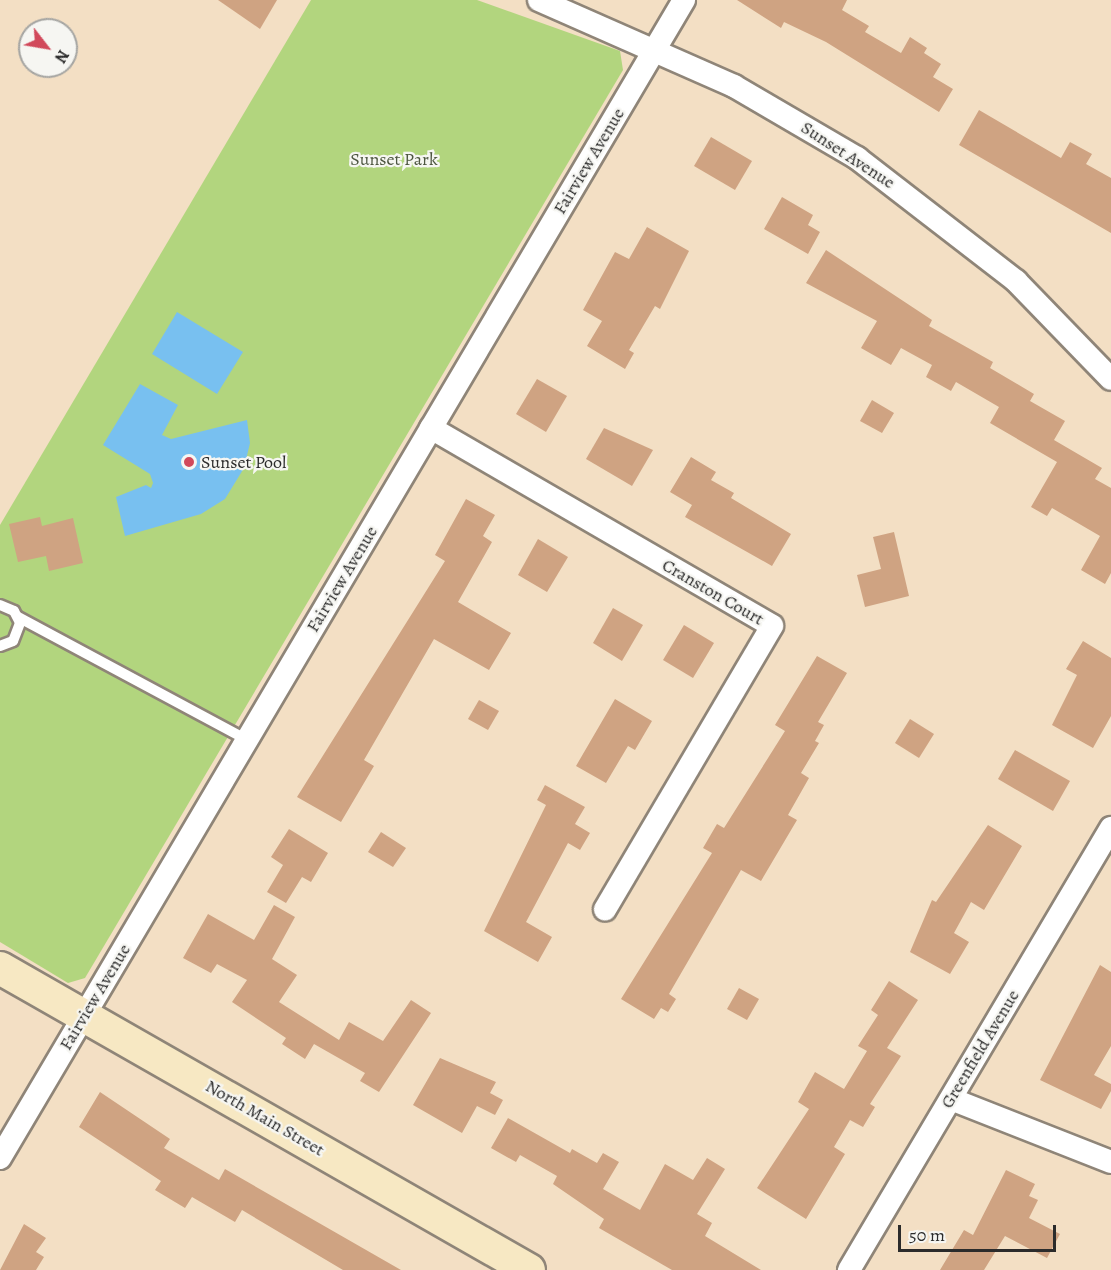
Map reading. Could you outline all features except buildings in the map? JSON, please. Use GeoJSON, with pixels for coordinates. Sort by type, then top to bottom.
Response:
{"type":"FeatureCollection","features":[{"type":"Feature","properties":{"kind":"street","name":"Sunset Avenue"},"geometry":{"type":"LineString","coordinates":[[539,0],[656,47],[778,110],[934,213],[1016,281],[1111,379]]}},
{"type":"Feature","properties":{"kind":"street","name":"Fairview Avenue"},"geometry":{"type":"LineString","coordinates":[[0,1158],[684,0]]}},
{"type":"Feature","properties":{"kind":"street","name":"Cranston Court"},"geometry":{"type":"LineString","coordinates":[[431,428],[772,626],[605,910]]}},
{"type":"Feature","properties":{"kind":"street","name":"Greenfield Avenue"},"geometry":{"type":"LineString","coordinates":[[849,1270],[1111,828]]}},
{"type":"Feature","properties":{"kind":"street","name":"North Main Street"},"geometry":{"type":"LineString","coordinates":[[4,976],[84,1015],[528,1270]]}},
{"type":"Feature","properties":{"kind":"street"},"geometry":{"type":"LineString","coordinates":[[951,1099],[1111,1162]]}},
{"type":"Feature","properties":{"kind":"lane"},"geometry":{"type":"LineString","coordinates":[[0,605],[18,617],[247,740]]}},
{"type":"Feature","properties":{"kind":"lane"},"geometry":{"type":"LineString","coordinates":[[0,646],[17,635],[18,617]]}},
{"type":"Feature","properties":{"kind":"green space","name":"Sunset Park"},"geometry":{"type":"Polygon","coordinates":[[[311,0],[477,0],[620,51],[623,70],[85,978],[68,983],[0,942],[0,525],[311,0]]]}},
{"type":"Feature","properties":{"kind":"water"},"geometry":{"type":"Polygon","coordinates":[[[177,312],[243,352],[217,394],[152,354],[177,312]]]}},
{"type":"Feature","properties":{"kind":"water","name":"Sunset Pool"},"geometry":{"type":"Polygon","coordinates":[[[140,384],[178,405],[162,435],[171,439],[247,420],[250,443],[244,468],[225,499],[201,514],[125,536],[116,497],[146,485],[151,488],[153,483],[150,474],[103,445],[140,384]]]}},
{"type":"Feature","properties":{"kind":"place","name":"Sunset Pool"},"geometry":{"type":"Point","coordinates":[189,462]}}]}
